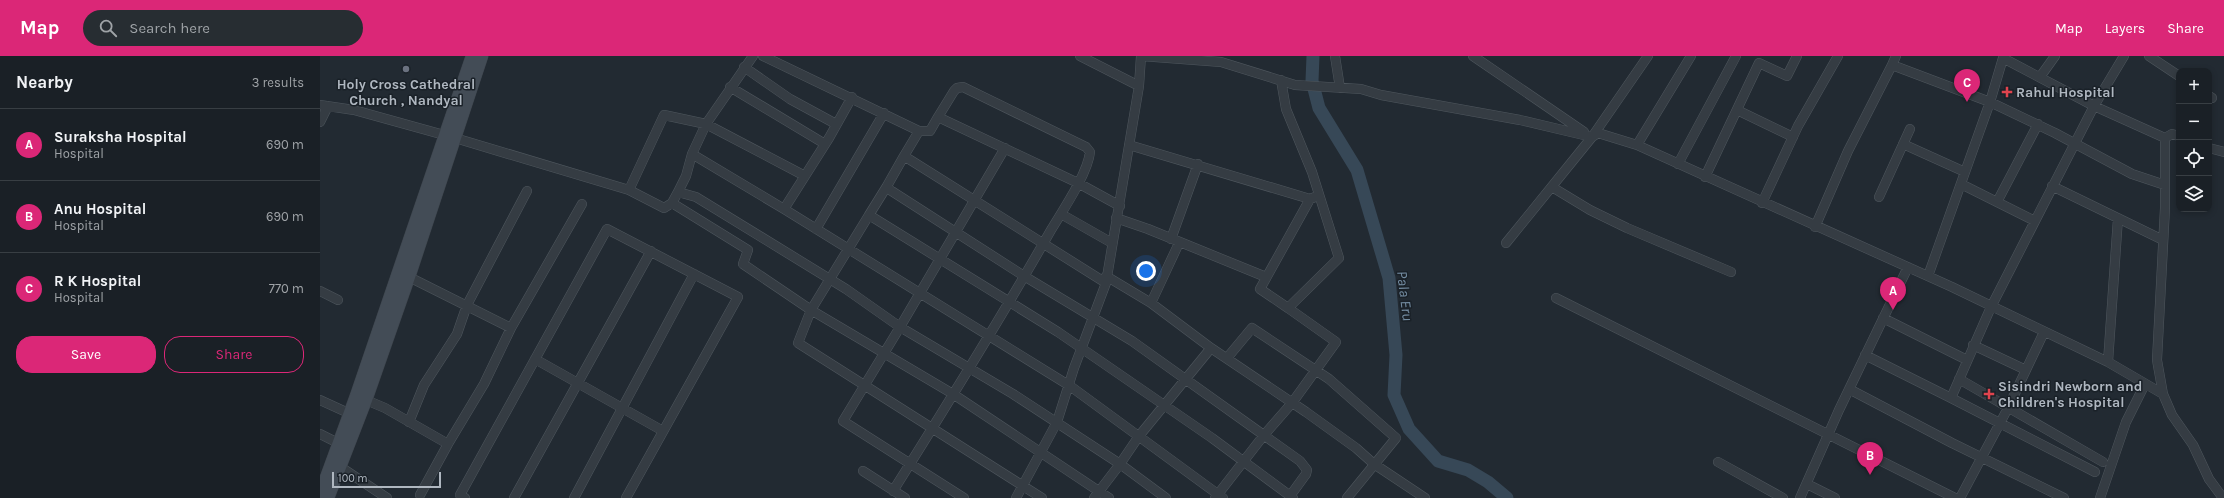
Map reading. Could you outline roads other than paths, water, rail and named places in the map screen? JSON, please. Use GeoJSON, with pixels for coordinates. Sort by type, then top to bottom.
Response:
{"type":"FeatureCollection","features":[{"type":"Feature","properties":{"kind":"street"},"geometry":{"type":"LineString","coordinates":[[328,498],[338,443],[354,415],[366,400],[409,277],[472,56]]}},
{"type":"Feature","properties":{"kind":"street"},"geometry":{"type":"LineString","coordinates":[[320,494],[335,463],[354,415],[450,136],[482,56]]}},
{"type":"Feature","properties":{"kind":"street"},"geometry":{"type":"LineString","coordinates":[[320,122],[324,106],[354,110],[450,136],[629,190],[664,208],[672,203],[686,176],[692,154],[706,124],[730,87],[753,56]]}},
{"type":"Feature","properties":{"kind":"street"},"geometry":{"type":"LineString","coordinates":[[763,56],[852,97],[919,131],[930,131],[954,91],[957,88],[963,88],[1042,124],[1086,147],[1090,152],[1090,158],[1061,214],[893,491]]}},
{"type":"Feature","properties":{"kind":"street"},"geometry":{"type":"LineString","coordinates":[[1080,56],[1139,86]]}},
{"type":"Feature","properties":{"kind":"street"},"geometry":{"type":"LineString","coordinates":[[1016,498],[1040,452],[1058,422],[1106,279],[1116,218],[1120,206],[1139,86],[1142,56],[1226,60],[1295,85],[1361,89],[1381,95],[1520,120],[1592,137],[1598,133],[1637,145],[1762,203],[1928,276],[2108,362],[2163,394]]}},
{"type":"Feature","properties":{"kind":"street"},"geometry":{"type":"LineString","coordinates":[[1335,56],[1340,88]]}},
{"type":"Feature","properties":{"kind":"street"},"geometry":{"type":"LineString","coordinates":[[1473,56],[1592,137]]}},
{"type":"Feature","properties":{"kind":"street"},"geometry":{"type":"LineString","coordinates":[[1506,243],[1592,137],[1648,56]]}},
{"type":"Feature","properties":{"kind":"street"},"geometry":{"type":"LineString","coordinates":[[1637,145],[1690,56]]}},
{"type":"Feature","properties":{"kind":"street"},"geometry":{"type":"LineString","coordinates":[[1678,164],[1736,56]]}},
{"type":"Feature","properties":{"kind":"street"},"geometry":{"type":"LineString","coordinates":[[1705,177],[1760,63],[1787,76],[1797,56]]}},
{"type":"Feature","properties":{"kind":"street"},"geometry":{"type":"LineString","coordinates":[[1762,203],[1793,137],[1838,56]]}},
{"type":"Feature","properties":{"kind":"street"},"geometry":{"type":"LineString","coordinates":[[1815,226],[1848,151],[1896,56]]}},
{"type":"Feature","properties":{"kind":"street"},"geometry":{"type":"LineString","coordinates":[[2040,77],[2055,56]]}},
{"type":"Feature","properties":{"kind":"street"},"geometry":{"type":"LineString","coordinates":[[1951,398],[1991,307],[2052,186],[2094,106],[2124,56]]}},
{"type":"Feature","properties":{"kind":"street"},"geometry":{"type":"LineString","coordinates":[[2148,56],[2176,74]]}},
{"type":"Feature","properties":{"kind":"street"},"geometry":{"type":"LineString","coordinates":[[1928,276],[1990,102],[2003,57],[2094,106],[2165,138]]}},
{"type":"Feature","properties":{"kind":"street"},"geometry":{"type":"LineString","coordinates":[[1892,65],[1990,102],[2038,124],[2132,174],[2165,185]]}},
{"type":"Feature","properties":{"kind":"street"},"geometry":{"type":"LineString","coordinates":[[744,67],[790,99],[836,124]]}},
{"type":"Feature","properties":{"kind":"street"},"geometry":{"type":"LineString","coordinates":[[1281,80],[1286,109],[1292,120],[1320,196],[1339,258],[1288,308]]}},
{"type":"Feature","properties":{"kind":"street"},"geometry":{"type":"LineString","coordinates":[[730,87],[825,144]]}},
{"type":"Feature","properties":{"kind":"street"},"geometry":{"type":"LineString","coordinates":[[784,209],[825,144],[852,97]]}},
{"type":"Feature","properties":{"kind":"street"},"geometry":{"type":"LineString","coordinates":[[1737,110],[1793,137]]}},
{"type":"Feature","properties":{"kind":"street"},"geometry":{"type":"LineString","coordinates":[[816,229],[884,114]]}},
{"type":"Feature","properties":{"kind":"street"},"geometry":{"type":"LineString","coordinates":[[629,190],[664,115],[706,124],[805,176]]}},
{"type":"Feature","properties":{"kind":"street"},"geometry":{"type":"LineString","coordinates":[[938,117],[1078,183],[1120,206]]}},
{"type":"Feature","properties":{"kind":"street"},"geometry":{"type":"LineString","coordinates":[[1997,202],[2038,124]]}},
{"type":"Feature","properties":{"kind":"street"},"geometry":{"type":"LineString","coordinates":[[1879,198],[1910,130]]}},
{"type":"Feature","properties":{"kind":"street"},"geometry":{"type":"LineString","coordinates":[[919,131],[812,310],[798,344],[1042,498]]}},
{"type":"Feature","properties":{"kind":"street"},"geometry":{"type":"LineString","coordinates":[[2165,138],[2172,134],[2176,135]]}},
{"type":"Feature","properties":{"kind":"street"},"geometry":{"type":"LineString","coordinates":[[2165,138],[2165,185],[2157,360],[2163,394],[2172,415],[2193,446],[2209,479],[2223,498]]}},
{"type":"Feature","properties":{"kind":"street"},"geometry":{"type":"LineString","coordinates":[[1903,144],[1966,172]]}},
{"type":"Feature","properties":{"kind":"street"},"geometry":{"type":"LineString","coordinates":[[1129,145],[1198,164],[1310,199],[1320,196]]}},
{"type":"Feature","properties":{"kind":"street"},"geometry":{"type":"LineString","coordinates":[[964,498],[843,420],[941,260],[1005,148]]}},
{"type":"Feature","properties":{"kind":"street"},"geometry":{"type":"LineString","coordinates":[[2212,149],[2224,152]]}},
{"type":"Feature","properties":{"kind":"street"},"geometry":{"type":"LineString","coordinates":[[692,154],[784,209],[987,337],[1070,386],[1219,497],[1243,461],[1264,434],[1292,403],[1314,370],[1336,342],[1260,289],[1310,199]]}},
{"type":"Feature","properties":{"kind":"street"},"geometry":{"type":"LineString","coordinates":[[904,156],[1043,244],[1151,303],[1211,348],[1292,403],[1356,448],[1374,464],[1425,498]]}},
{"type":"Feature","properties":{"kind":"street"},"geometry":{"type":"LineString","coordinates":[[1151,303],[1175,241],[1198,164]]}},
{"type":"Feature","properties":{"kind":"street"},"geometry":{"type":"LineString","coordinates":[[1961,184],[2035,221]]}},
{"type":"Feature","properties":{"kind":"street"},"geometry":{"type":"LineString","coordinates":[[869,215],[1082,348],[1166,406],[1292,497],[1307,470],[1300,461],[1187,379],[1094,316],[1024,276],[890,190],[887,186]]}},
{"type":"Feature","properties":{"kind":"street"},"geometry":{"type":"LineString","coordinates":[[1552,186],[1590,210],[1627,228],[1731,272]]}},
{"type":"Feature","properties":{"kind":"street"},"geometry":{"type":"LineString","coordinates":[[2052,186],[2163,240]]}},
{"type":"Feature","properties":{"kind":"street"},"geometry":{"type":"LineString","coordinates":[[409,422],[424,385],[457,334],[467,305],[527,191]]}},
{"type":"Feature","properties":{"kind":"street"},"geometry":{"type":"LineString","coordinates":[[678,192],[696,197],[830,279],[900,327],[1058,422],[1120,464],[1166,498]]}},
{"type":"Feature","properties":{"kind":"street"},"geometry":{"type":"LineString","coordinates":[[672,203],[748,250]]}},
{"type":"Feature","properties":{"kind":"street"},"geometry":{"type":"LineString","coordinates":[[420,495],[448,444],[484,384],[511,328],[582,204]]}},
{"type":"Feature","properties":{"kind":"street"},"geometry":{"type":"LineString","coordinates":[[1061,214],[1112,243]]}},
{"type":"Feature","properties":{"kind":"street"},"geometry":{"type":"LineString","coordinates":[[1116,218],[1266,278]]}},
{"type":"Feature","properties":{"kind":"street"},"geometry":{"type":"LineString","coordinates":[[2108,362],[2118,218]]}},
{"type":"Feature","properties":{"kind":"street"},"geometry":{"type":"LineString","coordinates":[[465,498],[460,495],[607,229],[738,297],[626,498]]}},
{"type":"Feature","properties":{"kind":"street"},"geometry":{"type":"LineString","coordinates":[[754,232],[743,264],[812,310],[953,394],[1040,452],[1097,495],[1109,498]]}},
{"type":"Feature","properties":{"kind":"street"},"geometry":{"type":"LineString","coordinates":[[514,498],[651,251]]}},
{"type":"Feature","properties":{"kind":"street"},"geometry":{"type":"LineString","coordinates":[[1800,498],[1849,389],[1908,268]]}},
{"type":"Feature","properties":{"kind":"street"},"geometry":{"type":"LineString","coordinates":[[574,498],[694,274]]}},
{"type":"Feature","properties":{"kind":"street"},"geometry":{"type":"LineString","coordinates":[[409,277],[511,328]]}},
{"type":"Feature","properties":{"kind":"street"},"geometry":{"type":"LineString","coordinates":[[320,291],[338,300]]}},
{"type":"Feature","properties":{"kind":"street"},"geometry":{"type":"LineString","coordinates":[[1556,298],[1955,498]]}},
{"type":"Feature","properties":{"kind":"street"},"geometry":{"type":"LineString","coordinates":[[1883,318],[1967,360]]}},
{"type":"Feature","properties":{"kind":"street"},"geometry":{"type":"LineString","coordinates":[[1227,358],[1252,328],[1329,380],[1396,438],[1374,464],[1352,496]]}},
{"type":"Feature","properties":{"kind":"street"},"geometry":{"type":"LineString","coordinates":[[1960,498],[2000,424],[2044,332]]}},
{"type":"Feature","properties":{"kind":"street"},"geometry":{"type":"LineString","coordinates":[[1974,345],[2026,370]]}},
{"type":"Feature","properties":{"kind":"street"},"geometry":{"type":"LineString","coordinates":[[1097,495],[1139,436],[1166,406],[1211,348]]}},
{"type":"Feature","properties":{"kind":"street"},"geometry":{"type":"LineString","coordinates":[[1866,355],[2095,472]]}},
{"type":"Feature","properties":{"kind":"street"},"geometry":{"type":"LineString","coordinates":[[535,359],[663,432]]}},
{"type":"Feature","properties":{"kind":"street"},"geometry":{"type":"LineString","coordinates":[[1959,379],[2103,462]]}},
{"type":"Feature","properties":{"kind":"street"},"geometry":{"type":"LineString","coordinates":[[2100,498],[2126,422],[2145,384]]}},
{"type":"Feature","properties":{"kind":"street"},"geometry":{"type":"LineString","coordinates":[[1849,389],[1982,458],[2064,498]]}},
{"type":"Feature","properties":{"kind":"street"},"geometry":{"type":"LineString","coordinates":[[320,400],[354,415]]}},
{"type":"Feature","properties":{"kind":"street"},"geometry":{"type":"LineString","coordinates":[[366,400],[448,444]]}},
{"type":"Feature","properties":{"kind":"street"},"geometry":{"type":"LineString","coordinates":[[320,434],[338,443]]}},
{"type":"Feature","properties":{"kind":"street"},"geometry":{"type":"LineString","coordinates":[[1718,462],[1783,498]]}},
{"type":"Feature","properties":{"kind":"street"},"geometry":{"type":"LineString","coordinates":[[335,463],[387,498]]}},
{"type":"Feature","properties":{"kind":"street"},"geometry":{"type":"LineString","coordinates":[[863,471],[905,498]]}},
{"type":"Feature","properties":{"kind":"street"},"geometry":{"type":"LineString","coordinates":[[1806,484],[1834,498]]}},
{"type":"Feature","properties":{"kind":"waterway","name":"Pala Eru"},"geometry":{"type":"LineString","coordinates":[[1313,56],[1312,81],[1319,108],[1357,170],[1389,278],[1396,355],[1394,395],[1409,429],[1438,461],[1468,470],[1488,482],[1507,498]]}},
{"type":"Feature","properties":{"kind":"place","name":"Holy Cross Cathedral Church , Nandyal"},"geometry":{"type":"Point","coordinates":[406,69]}},
{"type":"Feature","properties":{"kind":"place","name":"Rahul Hospital"},"geometry":{"type":"Point","coordinates":[2007,92]}},
{"type":"Feature","properties":{"kind":"place","name":"R K Hospital"},"geometry":{"type":"Point","coordinates":[1967,102]}},
{"type":"Feature","properties":{"kind":"place","name":"Suraksha Hospital"},"geometry":{"type":"Point","coordinates":[1893,310]}},
{"type":"Feature","properties":{"kind":"place","name":"Sisindri Newborn and Children's Hospital"},"geometry":{"type":"Point","coordinates":[1989,394]}},
{"type":"Feature","properties":{"kind":"place","name":"Anu Hospital"},"geometry":{"type":"Point","coordinates":[1870,475]}}]}
